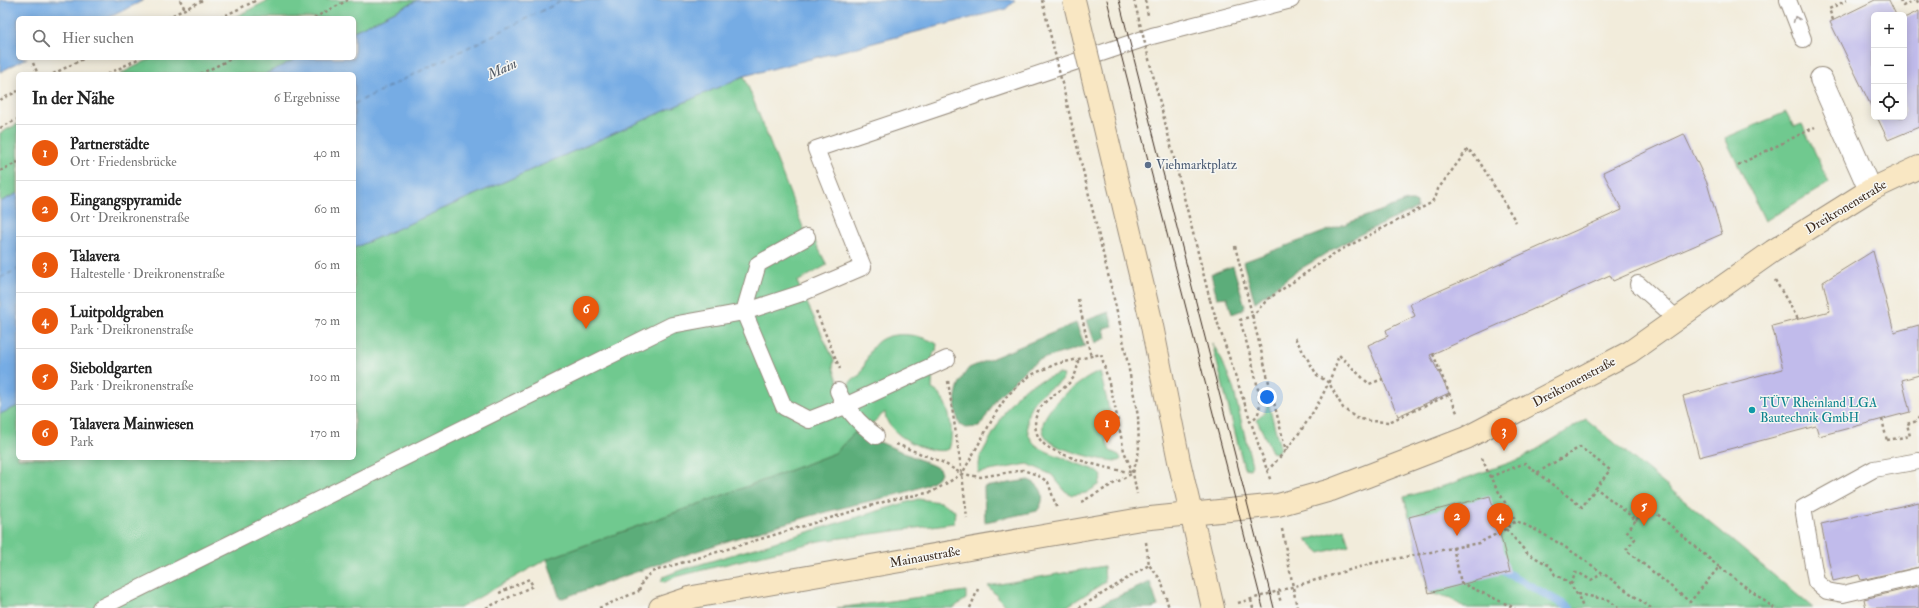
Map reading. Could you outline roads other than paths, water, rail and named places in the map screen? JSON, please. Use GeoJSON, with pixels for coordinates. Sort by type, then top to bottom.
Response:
{"type":"FeatureCollection","features":[{"type":"Feature","properties":{"kind":"main road"},"geometry":{"type":"LineString","coordinates":[[1074,0],[1150,316],[1176,448],[1213,608]]}},
{"type":"Feature","properties":{"kind":"main road","name":"Dreikronenstraße"},"geometry":{"type":"LineString","coordinates":[[1192,514],[1278,505],[1330,490],[1469,436],[1630,352],[1763,259],[1870,190],[1919,166]]}},
{"type":"Feature","properties":{"kind":"main road","name":"Mainaustraße"},"geometry":{"type":"LineString","coordinates":[[660,608],[693,597],[1142,519],[1192,514]]}},
{"type":"Feature","properties":{"kind":"street"},"geometry":{"type":"LineString","coordinates":[[1821,79],[1870,190]]}},
{"type":"Feature","properties":{"kind":"lane"},"geometry":{"type":"LineString","coordinates":[[100,608],[672,325],[744,312],[807,290],[863,267],[816,149],[1152,36],[1292,0]]}},
{"type":"Feature","properties":{"kind":"lane"},"geometry":{"type":"LineString","coordinates":[[1788,0],[1804,39]]}},
{"type":"Feature","properties":{"kind":"lane"},"geometry":{"type":"LineString","coordinates":[[807,237],[758,264],[744,312],[784,407],[809,420],[844,406],[947,359]]}},
{"type":"Feature","properties":{"kind":"lane"},"geometry":{"type":"LineString","coordinates":[[1638,284],[1677,319]]}},
{"type":"Feature","properties":{"kind":"lane"},"geometry":{"type":"LineString","coordinates":[[838,391],[844,406],[866,429],[876,436]]}},
{"type":"Feature","properties":{"kind":"lane"},"geometry":{"type":"LineString","coordinates":[[1919,461],[1874,469],[1803,508],[1816,582],[1827,591],[1843,594],[1919,576]]}},
{"type":"Feature","properties":{"kind":"water"},"geometry":{"type":"Polygon","coordinates":[[[0,0],[144,0],[112,16],[16,16],[16,60],[23,60],[0,72],[0,0]]]}},
{"type":"Feature","properties":{"kind":"water","name":"Main"},"geometry":{"type":"Polygon","coordinates":[[[418,0],[1015,0],[1006,9],[744,76],[356,247],[356,72],[269,72],[294,60],[356,60],[356,30],[418,0]]]}},
{"type":"Feature","properties":{"kind":"water"},"geometry":{"type":"Polygon","coordinates":[[[16,194],[16,407],[0,414],[0,202],[16,194]]]}},
{"type":"Feature","properties":{"kind":"waterway"},"geometry":{"type":"LineString","coordinates":[[1498,568],[1570,608]]}},
{"type":"Feature","properties":{"kind":"tram line"},"geometry":{"type":"LineString","coordinates":[[1107,0],[1263,608]]}},
{"type":"Feature","properties":{"kind":"tram line"},"geometry":{"type":"LineString","coordinates":[[1119,0],[1274,608]]}},
{"type":"Feature","properties":{"kind":"place","name":"Viehmarktplatz"},"geometry":{"type":"Point","coordinates":[1148,165]}},
{"type":"Feature","properties":{"kind":"place","name":"Talavera Mainwiesen"},"geometry":{"type":"Point","coordinates":[586,329]}},
{"type":"Feature","properties":{"kind":"place","name":"TÜV Rheinland LGA Bautechnik GmbH"},"geometry":{"type":"Point","coordinates":[1752,410]}},
{"type":"Feature","properties":{"kind":"place","name":"Partnerstädte"},"geometry":{"type":"Point","coordinates":[1107,443]}},
{"type":"Feature","properties":{"kind":"place","name":"Talavera"},"geometry":{"type":"Point","coordinates":[1504,451]}},
{"type":"Feature","properties":{"kind":"place","name":"Sieboldgarten"},"geometry":{"type":"Point","coordinates":[1644,526]}},
{"type":"Feature","properties":{"kind":"place","name":"Eingangspyramide"},"geometry":{"type":"Point","coordinates":[1457,536]}},
{"type":"Feature","properties":{"kind":"place","name":"Luitpoldgraben"},"geometry":{"type":"Point","coordinates":[1500,536]}}]}
